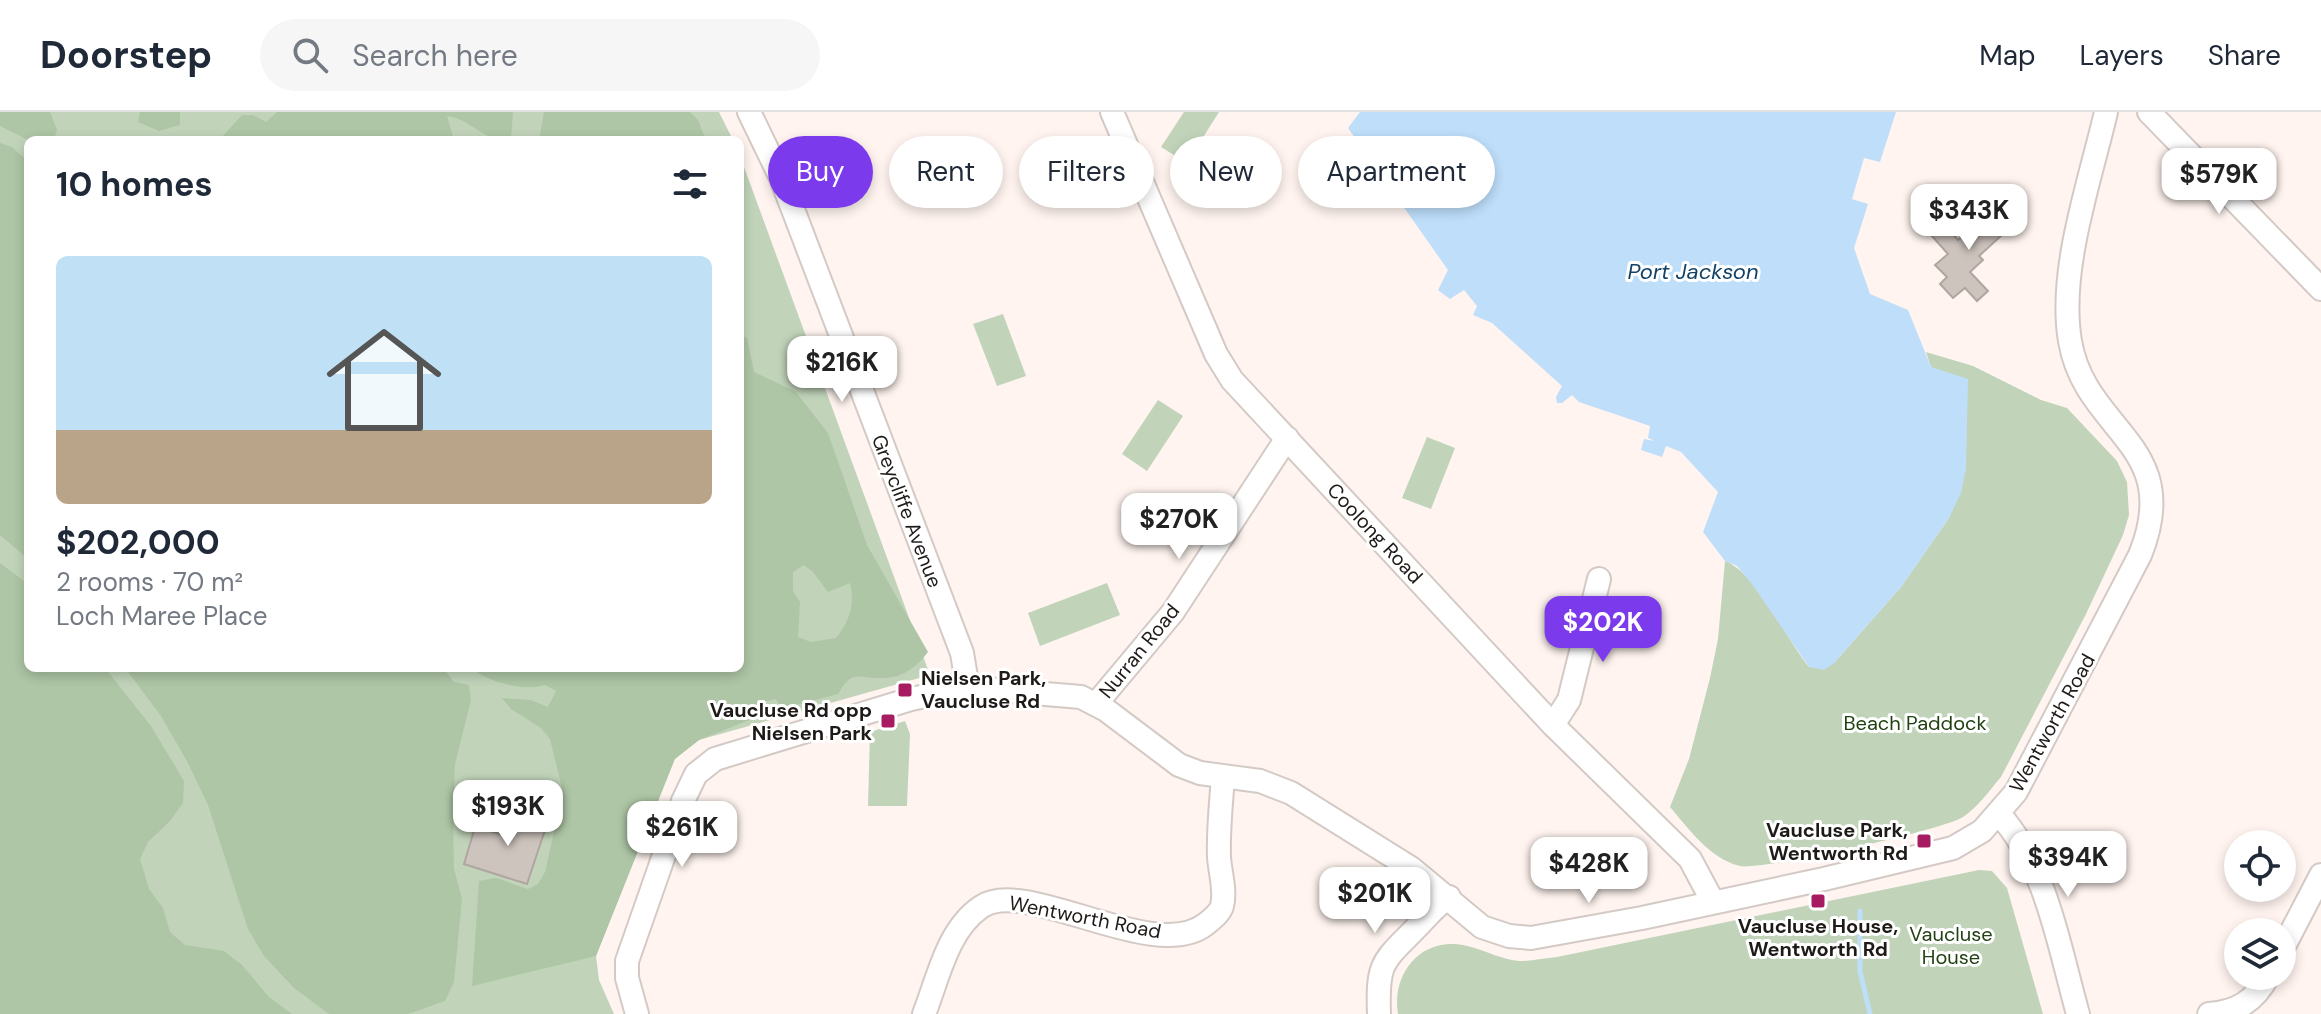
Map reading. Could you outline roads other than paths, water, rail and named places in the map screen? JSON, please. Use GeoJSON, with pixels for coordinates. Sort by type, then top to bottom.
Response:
{"type":"FeatureCollection","features":[{"type":"Feature","properties":{"kind":"street","name":"Greycliffe Avenue"},"geometry":{"type":"LineString","coordinates":[[749,112],[781,178],[962,653],[968,689]]}},
{"type":"Feature","properties":{"kind":"street","name":"Coolong Road"},"geometry":{"type":"LineString","coordinates":[[1112,112],[1223,367],[1553,725],[1690,859],[1713,902]]}},
{"type":"Feature","properties":{"kind":"street","name":"Wentworth Road"},"geometry":{"type":"LineString","coordinates":[[637,1014],[627,978],[627,961],[683,801],[696,774],[715,759],[911,699],[968,689],[1081,697],[1096,704],[1169,759],[1200,773],[1260,781],[1291,793],[1411,868],[1482,927],[1509,936],[1531,938],[1824,879],[1953,848],[1982,831],[2016,792],[2140,555],[2152,516],[2152,490],[2145,468],[2129,441],[2086,388],[2070,343],[2068,277],[2106,112]]}},
{"type":"Feature","properties":{"kind":"street"},"geometry":{"type":"LineString","coordinates":[[2149,112],[2321,289]]}},
{"type":"Feature","properties":{"kind":"street","name":"Nurran Road"},"geometry":{"type":"LineString","coordinates":[[1096,704],[1173,612],[1287,438]]}},
{"type":"Feature","properties":{"kind":"street"},"geometry":{"type":"LineString","coordinates":[[1553,725],[1569,700],[1599,579]]}},
{"type":"Feature","properties":{"kind":"street","name":"Wentworth Road"},"geometry":{"type":"LineString","coordinates":[[924,1014],[944,956],[962,927],[980,907],[992,902],[1006,900],[1037,905],[1122,928],[1170,934],[1198,931],[1222,909],[1224,892],[1219,827],[1223,777]]}},
{"type":"Feature","properties":{"kind":"street"},"geometry":{"type":"LineString","coordinates":[[1999,814],[2024,847],[2036,875],[2078,1014]]}},
{"type":"Feature","properties":{"kind":"street"},"geometry":{"type":"LineString","coordinates":[[2296,923],[2321,875]]}},
{"type":"Feature","properties":{"kind":"street"},"geometry":{"type":"LineString","coordinates":[[1379,1014],[1378,981],[1383,964],[1396,945],[1417,927],[1434,906],[1449,897]]}},
{"type":"Feature","properties":{"kind":"street"},"geometry":{"type":"LineString","coordinates":[[2209,1014],[2243,1006],[2258,990]]}},
{"type":"Feature","properties":{"kind":"water","name":"Port Jackson"},"geometry":{"type":"Polygon","coordinates":[[[1360,112],[1896,112],[1880,162],[1864,158],[1852,199],[1868,204],[1854,248],[1870,294],[1908,310],[1931,367],[1968,379],[1966,468],[1961,493],[1949,518],[1901,587],[1834,663],[1824,670],[1809,667],[1752,584],[1737,566],[1725,561],[1703,532],[1718,492],[1681,452],[1666,446],[1662,457],[1641,450],[1644,439],[1655,441],[1648,438],[1650,426],[1579,402],[1572,395],[1557,403],[1556,397],[1562,386],[1492,323],[1473,315],[1477,306],[1464,290],[1450,299],[1438,290],[1448,270],[1404,208],[1495,208],[1495,136],[1354,136],[1348,128],[1360,112]]]}},
{"type":"Feature","properties":{"kind":"waterway"},"geometry":{"type":"LineString","coordinates":[[1860,911],[1860,971],[1870,1014]]}},
{"type":"Feature","properties":{"kind":"place","name":"Nielsen Park, Vaucluse Rd"},"geometry":{"type":"Point","coordinates":[905,690]}},
{"type":"Feature","properties":{"kind":"place","name":"Vaucluse Rd opp Nielsen Park"},"geometry":{"type":"Point","coordinates":[888,721]}},
{"type":"Feature","properties":{"kind":"place","name":"Vaucluse Park, Wentworth Rd"},"geometry":{"type":"Point","coordinates":[1924,841]}},
{"type":"Feature","properties":{"kind":"place","name":"Vaucluse House, Wentworth Rd"},"geometry":{"type":"Point","coordinates":[1818,901]}},
{"type":"Feature","properties":{"kind":"park label","name":"Beach Paddock"},"geometry":{"type":"Point","coordinates":[1915,723]}},
{"type":"Feature","properties":{"kind":"park label","name":"Vaucluse House"},"geometry":{"type":"Point","coordinates":[1951,946]}}]}
